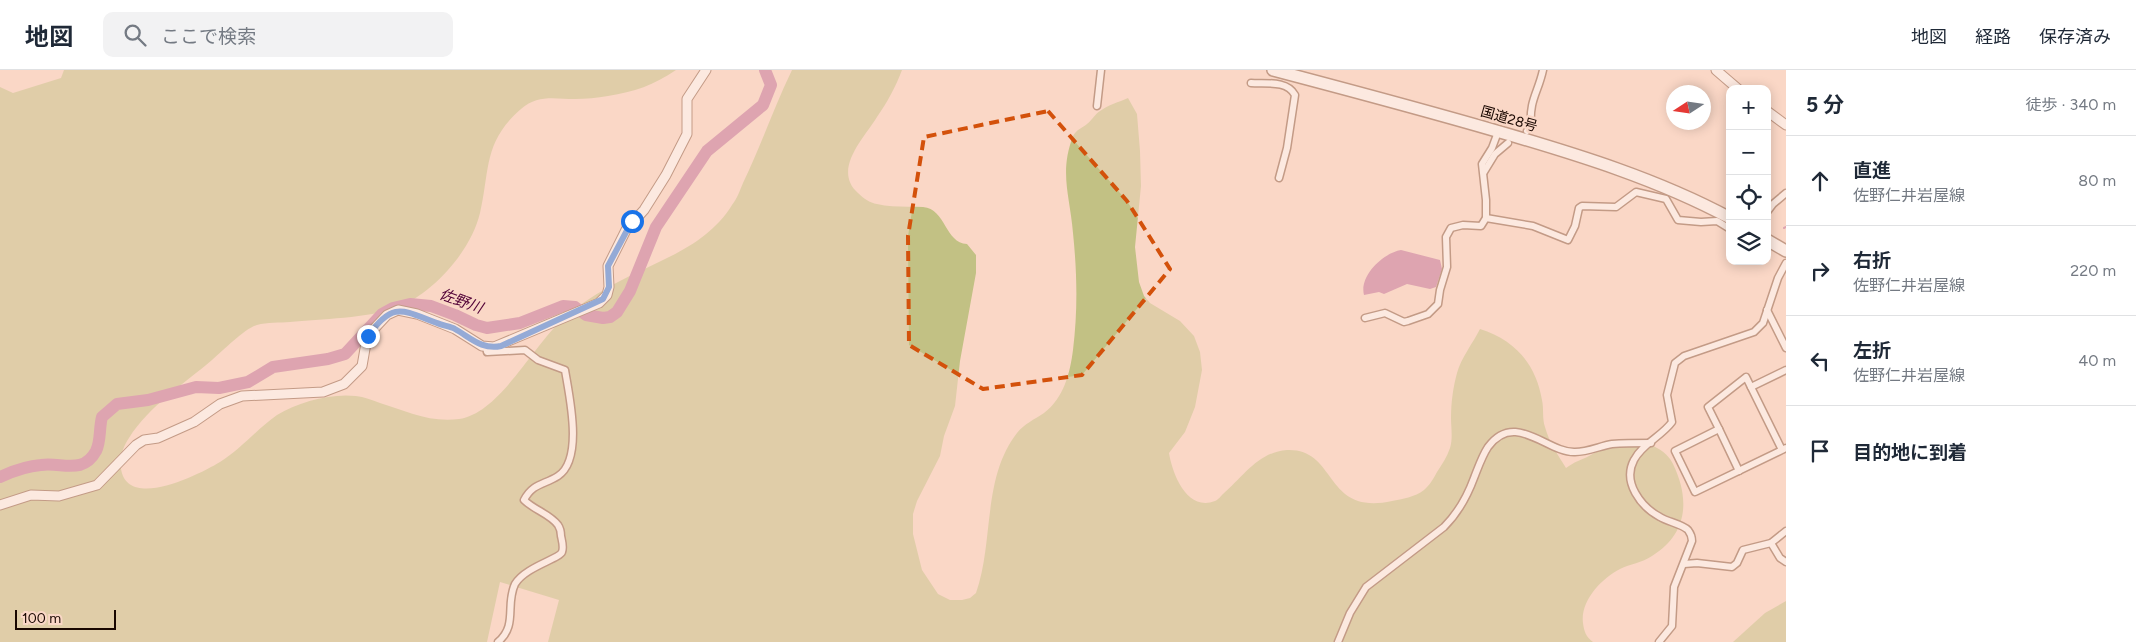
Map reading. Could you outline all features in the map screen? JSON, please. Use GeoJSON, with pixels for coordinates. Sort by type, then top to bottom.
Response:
{"type":"FeatureCollection","features":[{"type":"Feature","properties":{"kind":"highway","name":"国道28号"},"geometry":{"type":"LineString","coordinates":[[1273,70],[1407,105],[1561,149],[1635,175],[1726,216]]}},
{"type":"Feature","properties":{"kind":"highway"},"geometry":{"type":"LineString","coordinates":[[1771,242],[1786,251]]}},
{"type":"Feature","properties":{"kind":"main road"},"geometry":{"type":"LineString","coordinates":[[0,505],[31,495],[59,496],[97,484],[136,445],[144,440],[158,438],[194,422],[220,404],[242,396],[323,392],[344,384],[362,366],[366,343],[373,330],[387,315],[398,310],[417,314],[455,329],[486,347],[501,346],[532,330],[599,303],[607,295],[609,285],[608,266],[626,230],[644,210],[684,141],[688,122],[687,99],[706,70]]}},
{"type":"Feature","properties":{"kind":"main road"},"geometry":{"type":"LineString","coordinates":[[1716,70],[1733,85]]}},
{"type":"Feature","properties":{"kind":"main road"},"geometry":{"type":"LineString","coordinates":[[1771,114],[1786,126]]}},
{"type":"Feature","properties":{"kind":"street"},"geometry":{"type":"LineString","coordinates":[[1097,106],[1101,70]]}},
{"type":"Feature","properties":{"kind":"street"},"geometry":{"type":"LineString","coordinates":[[1527,131],[1531,126],[1530,110],[1532,101],[1543,70]]}},
{"type":"Feature","properties":{"kind":"street"},"geometry":{"type":"LineString","coordinates":[[1252,83],[1284,85],[1292,90],[1295,95],[1287,148],[1279,178]]}},
{"type":"Feature","properties":{"kind":"street"},"geometry":{"type":"LineString","coordinates":[[1365,318],[1385,313],[1404,322],[1428,314],[1438,304],[1447,267],[1446,237],[1451,228],[1463,225],[1481,226],[1486,218],[1482,164],[1492,148],[1498,132]]}},
{"type":"Feature","properties":{"kind":"street"},"geometry":{"type":"LineString","coordinates":[[1483,173],[1495,154],[1508,143]]}},
{"type":"Feature","properties":{"kind":"street"},"geometry":{"type":"LineString","coordinates":[[1486,218],[1533,226],[1568,240],[1575,226],[1576,213],[1579,208],[1582,206],[1616,207],[1636,192],[1666,200],[1678,220],[1717,221],[1726,227]]}},
{"type":"Feature","properties":{"kind":"street"},"geometry":{"type":"LineString","coordinates":[[1771,207],[1786,193]]}},
{"type":"Feature","properties":{"kind":"street"},"geometry":{"type":"LineString","coordinates":[[1659,642],[1672,626],[1673,592],[1692,541],[1689,532],[1645,508],[1631,483],[1630,474],[1633,460],[1638,453],[1665,432],[1672,422],[1667,394],[1675,363],[1684,356],[1754,332],[1763,323],[1778,278],[1786,264]]}},
{"type":"Feature","properties":{"kind":"street"},"geometry":{"type":"LineString","coordinates":[[1767,310],[1786,348]]}},
{"type":"Feature","properties":{"kind":"street"},"geometry":{"type":"LineString","coordinates":[[1779,335],[1786,331]]}},
{"type":"Feature","properties":{"kind":"street"},"geometry":{"type":"LineString","coordinates":[[486,347],[487,352],[525,350],[538,360],[565,370],[573,435],[572,451],[562,473],[529,490],[524,500],[531,507],[552,518],[559,527],[563,545],[562,552],[558,557],[532,568],[516,584],[512,594],[508,631],[498,642]]}},
{"type":"Feature","properties":{"kind":"street"},"geometry":{"type":"LineString","coordinates":[[1751,387],[1786,370]]}},
{"type":"Feature","properties":{"kind":"street"},"geometry":{"type":"LineString","coordinates":[[1719,429],[1675,451],[1695,492],[1739,471],[1784,449],[1746,377],[1708,406],[1719,429],[1739,471]]}},
{"type":"Feature","properties":{"kind":"street"},"geometry":{"type":"LineString","coordinates":[[1338,642],[1350,613],[1366,587],[1444,527],[1454,516],[1470,488],[1484,453],[1501,436],[1511,432],[1519,433],[1540,439],[1564,451],[1573,453],[1612,444],[1650,443]]}},
{"type":"Feature","properties":{"kind":"street"},"geometry":{"type":"LineString","coordinates":[[1684,564],[1697,563],[1732,567],[1737,563],[1739,555],[1746,548],[1771,544],[1786,531]]}},
{"type":"Feature","properties":{"kind":"street"},"geometry":{"type":"LineString","coordinates":[[1771,544],[1780,558],[1786,562]]}},
{"type":"Feature","properties":{"kind":"highlighted area"},"geometry":{"type":"Polygon","coordinates":[[[1048,111],[1127,201],[1170,269],[1082,375],[983,389],[909,345],[908,236],[924,137],[1048,111]]]}},
{"type":"Feature","properties":{"kind":"shaded area"},"geometry":{"type":"Polygon","coordinates":[[[64,70],[676,70],[652,84],[626,92],[592,98],[540,99],[527,104],[509,121],[500,133],[490,157],[480,213],[475,227],[459,256],[436,282],[410,301],[385,311],[344,318],[265,323],[246,331],[168,396],[137,426],[122,453],[121,469],[126,481],[137,487],[166,486],[197,474],[228,457],[263,426],[285,410],[305,402],[326,397],[359,396],[428,418],[448,420],[474,414],[502,392],[552,330],[570,313],[590,298],[681,251],[709,232],[734,203],[792,70],[902,70],[881,112],[853,154],[848,174],[851,184],[862,197],[874,203],[931,209],[941,219],[954,238],[967,244],[976,255],[976,273],[960,361],[955,406],[944,436],[940,456],[917,501],[913,514],[913,534],[922,570],[938,594],[950,600],[962,600],[970,598],[976,593],[985,553],[993,490],[998,470],[1006,451],[1017,433],[1026,424],[1051,407],[1065,384],[1073,350],[1076,306],[1072,220],[1066,173],[1069,149],[1074,134],[1098,112],[1128,98],[1137,114],[1140,151],[1141,186],[1135,247],[1139,282],[1144,296],[1150,303],[1180,321],[1194,336],[1200,352],[1202,370],[1195,407],[1185,432],[1169,453],[1173,470],[1188,496],[1196,501],[1205,503],[1216,500],[1259,460],[1268,455],[1287,450],[1303,452],[1315,459],[1342,491],[1354,499],[1370,503],[1392,501],[1417,494],[1431,482],[1450,448],[1453,390],[1457,373],[1464,356],[1480,329],[1504,340],[1522,355],[1529,365],[1539,387],[1547,433],[1566,468],[1606,447],[1622,441],[1630,440],[1647,443],[1664,453],[1673,464],[1682,490],[1682,515],[1679,526],[1673,537],[1664,547],[1648,558],[1613,573],[1594,591],[1585,607],[1583,615],[1585,631],[1593,642],[548,642],[559,600],[500,582],[487,642],[0,642],[0,87],[13,93],[61,78],[64,70]]]}},
{"type":"Feature","properties":{"kind":"shaded area"},"geometry":{"type":"Polygon","coordinates":[[[1401,250],[1440,260],[1442,269],[1436,287],[1430,289],[1407,284],[1384,294],[1379,292],[1364,295],[1363,288],[1369,273],[1380,261],[1401,250]]]}},
{"type":"Feature","properties":{"kind":"shaded area"},"geometry":{"type":"Polygon","coordinates":[[[1786,601],[1786,642],[1733,642],[1765,613],[1786,601]]]}},
{"type":"Feature","properties":{"kind":"waterway","name":"佐野川"},"geometry":{"type":"LineString","coordinates":[[0,477],[20,469],[35,466],[72,466],[85,463],[91,458],[98,447],[102,417],[117,404],[148,400],[196,387],[219,388],[248,382],[273,367],[328,359],[345,354],[382,314],[393,308],[410,304],[431,306],[487,328],[520,323],[563,306],[575,307],[586,315],[603,318],[610,317],[617,312],[630,291],[656,227],[707,151],[763,105],[771,85],[765,70]]}},
{"type":"Feature","properties":{"kind":"route"},"geometry":{"type":"LineString","coordinates":[[368,336],[387,315],[398,310],[417,314],[455,329],[482,346],[494,348],[501,346],[532,330],[599,303],[607,295],[609,287],[608,266],[632,221]]}}]}
